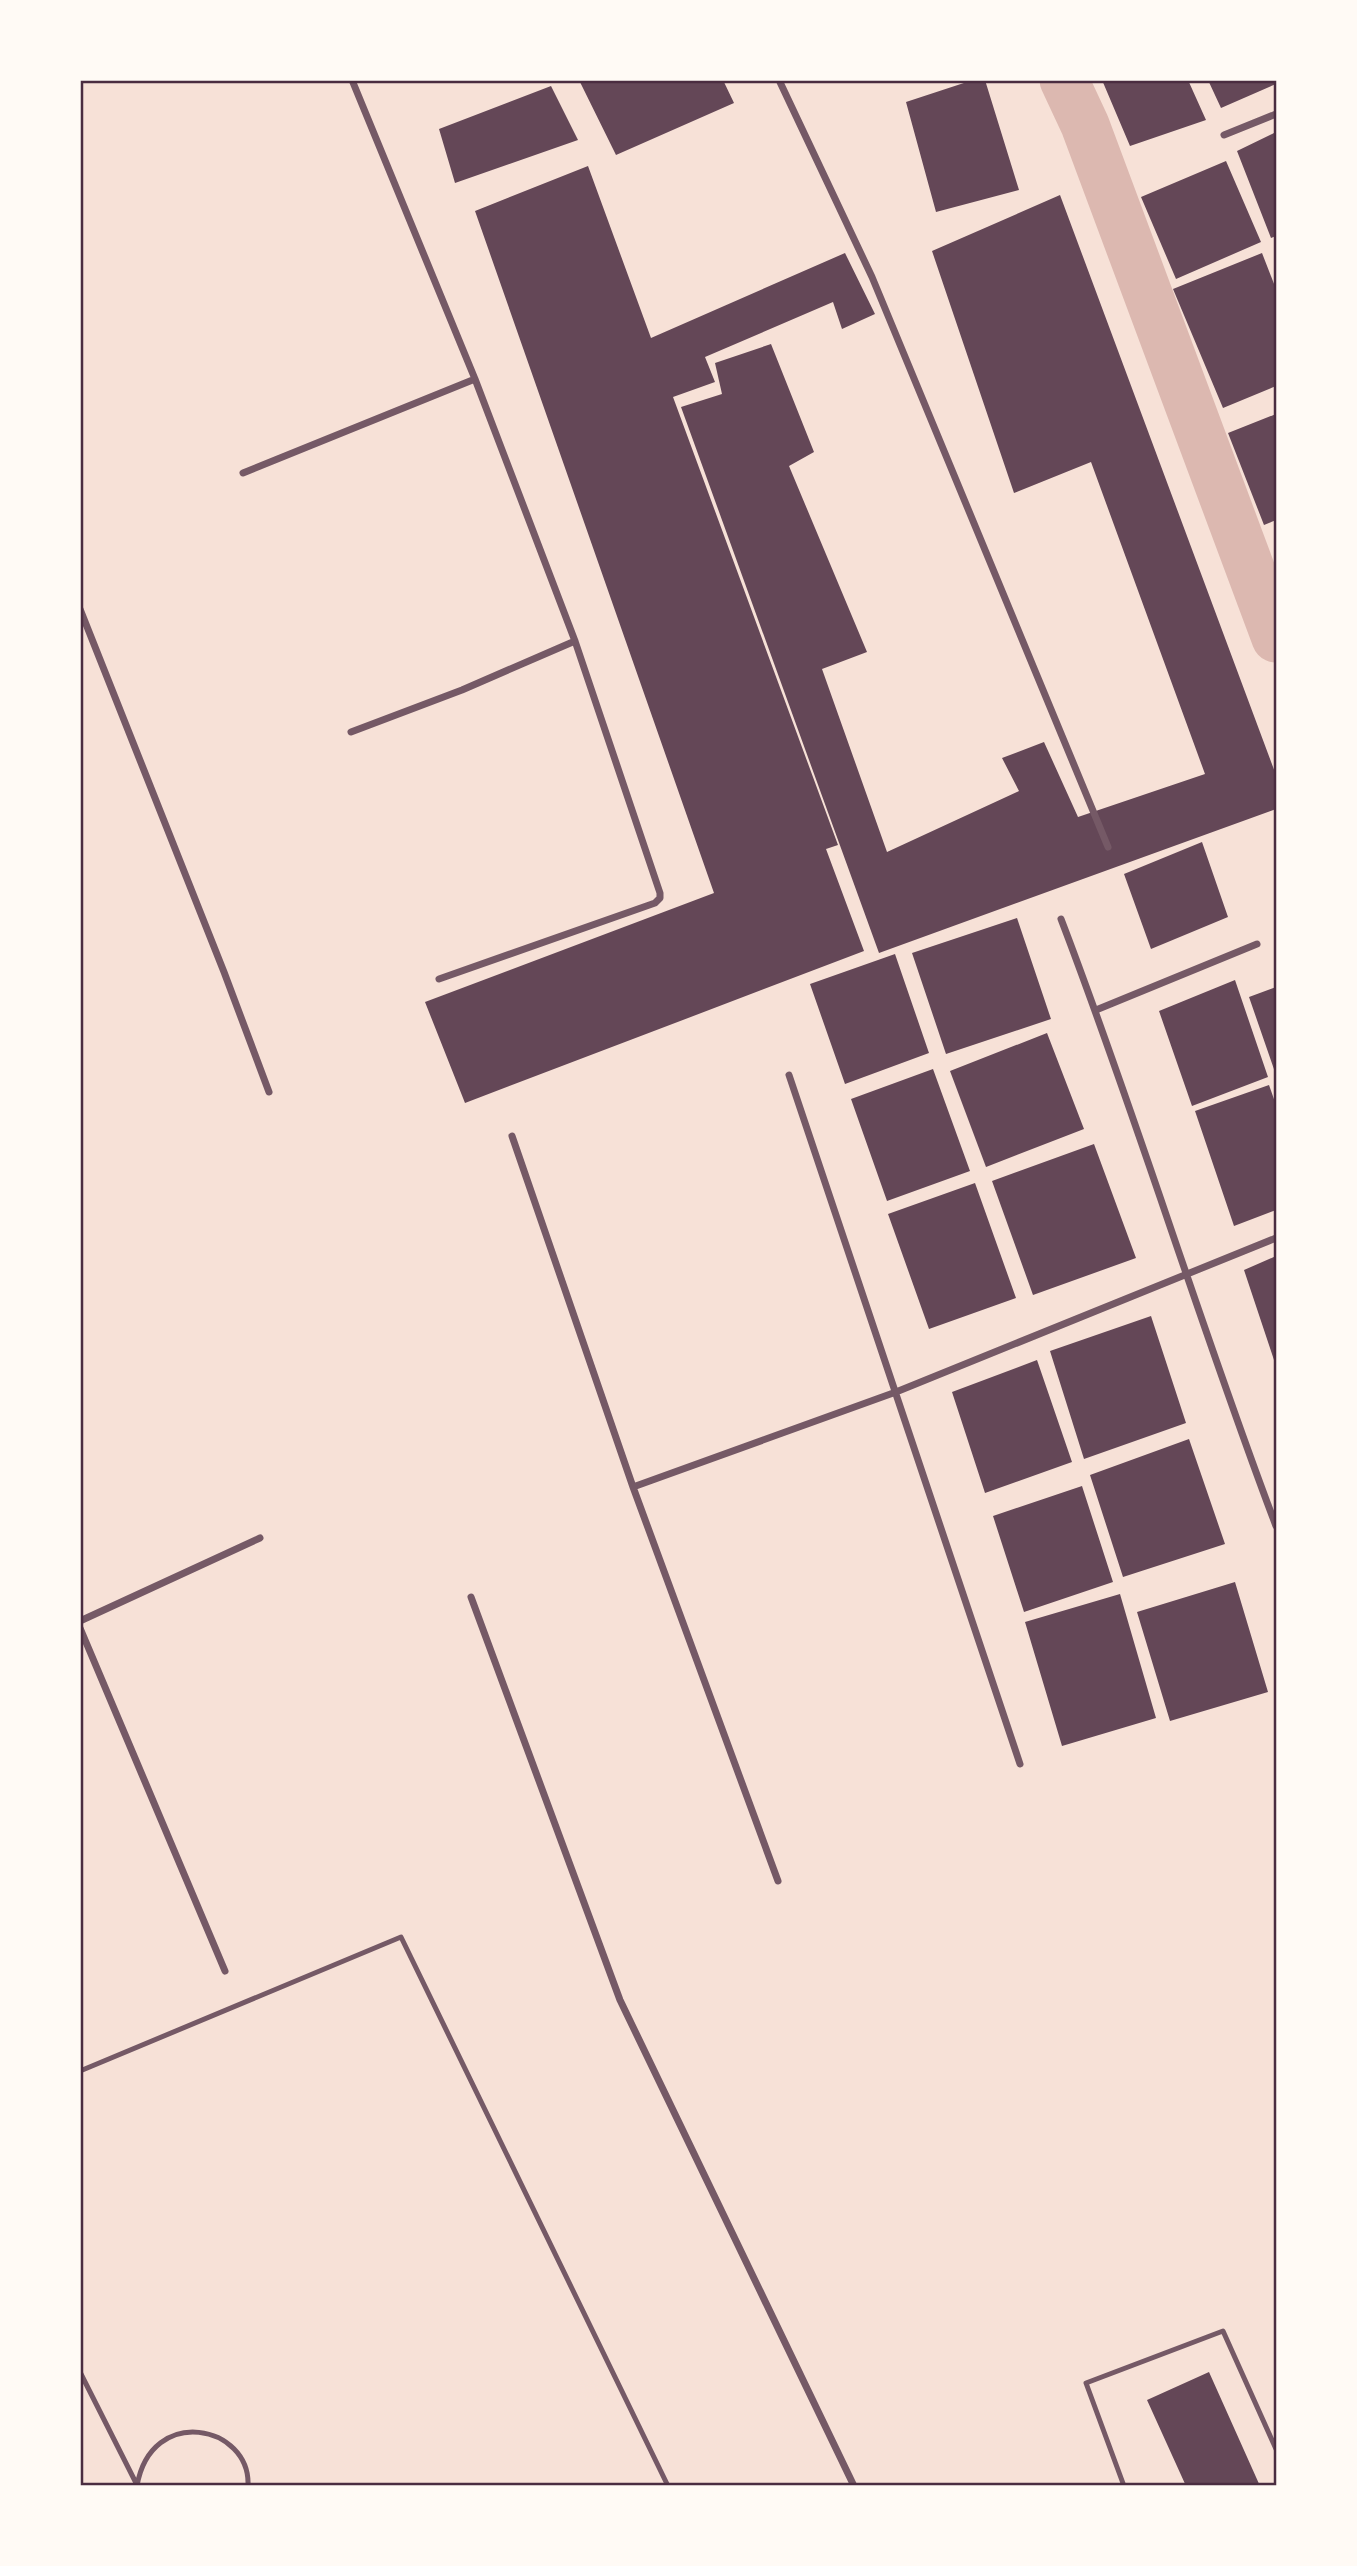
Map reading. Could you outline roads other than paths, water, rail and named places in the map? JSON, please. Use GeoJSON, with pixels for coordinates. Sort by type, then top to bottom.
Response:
{"type":"FeatureCollection","features":[{"type":"Feature","properties":{"kind":"street"},"geometry":{"type":"LineString","coordinates":[[352,80],[475,379],[575,640],[660,898],[654,903],[439,979]]}},
{"type":"Feature","properties":{"kind":"street"},"geometry":{"type":"LineString","coordinates":[[779,80],[872,277],[1108,847]]}},
{"type":"Feature","properties":{"kind":"street"},"geometry":{"type":"LineString","coordinates":[[1224,135],[1276,114]]}},
{"type":"Feature","properties":{"kind":"street"},"geometry":{"type":"LineString","coordinates":[[243,473],[475,379]]}},
{"type":"Feature","properties":{"kind":"street"},"geometry":{"type":"LineString","coordinates":[[80,610],[225,972],[269,1092]]}},
{"type":"Feature","properties":{"kind":"street"},"geometry":{"type":"LineString","coordinates":[[351,732],[462,690],[575,640]]}},
{"type":"Feature","properties":{"kind":"street"},"geometry":{"type":"LineString","coordinates":[[1061,919],[1096,1010],[1185,1275],[1276,1525]]}},
{"type":"Feature","properties":{"kind":"street"},"geometry":{"type":"LineString","coordinates":[[1096,1010],[1257,944]]}},
{"type":"Feature","properties":{"kind":"street"},"geometry":{"type":"LineString","coordinates":[[789,1075],[1020,1764]]}},
{"type":"Feature","properties":{"kind":"street"},"geometry":{"type":"LineString","coordinates":[[512,1136],[633,1487],[778,1881]]}},
{"type":"Feature","properties":{"kind":"street"},"geometry":{"type":"LineString","coordinates":[[633,1487],[896,1392],[1276,1238]]}},
{"type":"Feature","properties":{"kind":"street"},"geometry":{"type":"LineString","coordinates":[[80,1621],[260,1538]]}},
{"type":"Feature","properties":{"kind":"street"},"geometry":{"type":"LineString","coordinates":[[471,1597],[620,2000],[854,2486]]}},
{"type":"Feature","properties":{"kind":"street"},"geometry":{"type":"LineString","coordinates":[[80,1628],[225,1970]]}},
{"type":"Feature","properties":{"kind":"lane"},"geometry":{"type":"LineString","coordinates":[[80,2071],[401,1937],[668,2486]]}},
{"type":"Feature","properties":{"kind":"lane"},"geometry":{"type":"LineString","coordinates":[[1124,2486],[1086,2383],[1223,2331],[1276,2449]]}},
{"type":"Feature","properties":{"kind":"lane"},"geometry":{"type":"LineString","coordinates":[[80,2372],[137,2485]]}},
{"type":"Feature","properties":{"kind":"lane"},"geometry":{"type":"LineString","coordinates":[[137,2485],[141,2467],[150,2451],[164,2439],[182,2432],[194,2432],[206,2433],[227,2443],[242,2462],[248,2486]]}},
{"type":"Feature","properties":{"kind":"waterway"},"geometry":{"type":"LineString","coordinates":[[1064,80],[1085,125],[1276,638]]}}]}
